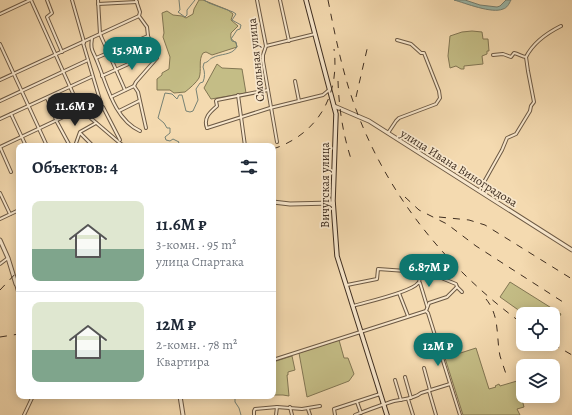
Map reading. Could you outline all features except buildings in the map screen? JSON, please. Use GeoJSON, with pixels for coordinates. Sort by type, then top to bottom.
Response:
{"type":"FeatureCollection","features":[{"type":"Feature","properties":{"kind":"main road","name":"Вичугская улица"},"geometry":{"type":"LineString","coordinates":[[306,0],[330,89],[336,120],[332,203],[337,256],[387,415]]}},
{"type":"Feature","properties":{"kind":"street"},"geometry":{"type":"LineString","coordinates":[[0,14],[31,0],[80,109],[119,143]]}},
{"type":"Feature","properties":{"kind":"street"},"geometry":{"type":"LineString","coordinates":[[47,0],[52,13],[47,17],[62,52]]}},
{"type":"Feature","properties":{"kind":"street"},"geometry":{"type":"LineString","coordinates":[[72,0],[84,42]]}},
{"type":"Feature","properties":{"kind":"street"},"geometry":{"type":"LineString","coordinates":[[98,0],[100,34],[125,90]]}},
{"type":"Feature","properties":{"kind":"street","name":"Смольная улица"},"geometry":{"type":"LineString","coordinates":[[257,0],[266,46],[263,57],[270,108],[277,142]]}},
{"type":"Feature","properties":{"kind":"street"},"geometry":{"type":"LineString","coordinates":[[280,0],[289,41]]}},
{"type":"Feature","properties":{"kind":"street"},"geometry":{"type":"LineString","coordinates":[[98,4],[137,1],[140,16],[147,28],[148,36],[157,59],[134,86],[111,97]]}},
{"type":"Feature","properties":{"kind":"street"},"geometry":{"type":"LineString","coordinates":[[0,80],[14,75],[140,16]]}},
{"type":"Feature","properties":{"kind":"street"},"geometry":{"type":"LineString","coordinates":[[479,191],[489,175],[507,138],[516,134],[534,102],[526,57],[535,44],[549,32],[561,26]]}},
{"type":"Feature","properties":{"kind":"street"},"geometry":{"type":"LineString","coordinates":[[266,46],[315,34]]}},
{"type":"Feature","properties":{"kind":"street"},"geometry":{"type":"LineString","coordinates":[[96,58],[148,36]]}},
{"type":"Feature","properties":{"kind":"street"},"geometry":{"type":"LineString","coordinates":[[92,38],[91,48],[93,55],[96,58],[111,97],[122,117],[140,131]]}},
{"type":"Feature","properties":{"kind":"street"},"geometry":{"type":"LineString","coordinates":[[90,40],[83,43],[100,100],[98,101],[99,107],[103,107],[120,140]]}},
{"type":"Feature","properties":{"kind":"street"},"geometry":{"type":"LineString","coordinates":[[387,133],[399,118],[436,104],[440,98],[439,91],[424,53],[421,53],[411,44],[397,40]]}},
{"type":"Feature","properties":{"kind":"street"},"geometry":{"type":"LineString","coordinates":[[0,44],[46,143]]}},
{"type":"Feature","properties":{"kind":"street"},"geometry":{"type":"LineString","coordinates":[[102,76],[155,52]]}},
{"type":"Feature","properties":{"kind":"street"},"geometry":{"type":"LineString","coordinates":[[493,55],[503,54],[511,57],[514,53],[526,57]]}},
{"type":"Feature","properties":{"kind":"street"},"geometry":{"type":"LineString","coordinates":[[0,101],[88,60]]}},
{"type":"Feature","properties":{"kind":"street"},"geometry":{"type":"LineString","coordinates":[[0,119],[91,77]]}},
{"type":"Feature","properties":{"kind":"street"},"geometry":{"type":"LineString","coordinates":[[295,81],[299,101]]}},
{"type":"Feature","properties":{"kind":"street"},"geometry":{"type":"LineString","coordinates":[[134,86],[138,92],[146,128]]}},
{"type":"Feature","properties":{"kind":"street"},"geometry":{"type":"LineString","coordinates":[[268,90],[216,100],[217,106],[208,114],[206,119],[207,128],[270,108],[324,95],[330,89]]}},
{"type":"Feature","properties":{"kind":"street"},"geometry":{"type":"LineString","coordinates":[[238,96],[245,143]]}},
{"type":"Feature","properties":{"kind":"street"},"geometry":{"type":"LineString","coordinates":[[47,98],[56,120],[68,143]]}},
{"type":"Feature","properties":{"kind":"street"},"geometry":{"type":"LineString","coordinates":[[11,172],[0,147],[97,101]]}},
{"type":"Feature","properties":{"kind":"street"},"geometry":{"type":"LineString","coordinates":[[119,112],[139,101]]}},
{"type":"Feature","properties":{"kind":"street","name":"улица Ивана Виноградова"},"geometry":{"type":"LineString","coordinates":[[334,106],[369,121],[572,250]]}},
{"type":"Feature","properties":{"kind":"street"},"geometry":{"type":"LineString","coordinates":[[11,114],[25,143]]}},
{"type":"Feature","properties":{"kind":"street"},"geometry":{"type":"LineString","coordinates":[[76,143],[80,133],[96,123]]}},
{"type":"Feature","properties":{"kind":"street"},"geometry":{"type":"LineString","coordinates":[[80,133],[89,143]]}},
{"type":"Feature","properties":{"kind":"street"},"geometry":{"type":"LineString","coordinates":[[0,193],[10,214]]}},
{"type":"Feature","properties":{"kind":"street"},"geometry":{"type":"LineString","coordinates":[[276,202],[290,204],[332,203]]}},
{"type":"Feature","properties":{"kind":"street"},"geometry":{"type":"LineString","coordinates":[[0,219],[16,211]]}},
{"type":"Feature","properties":{"kind":"street"},"geometry":{"type":"LineString","coordinates":[[0,240],[16,282]]}},
{"type":"Feature","properties":{"kind":"street"},"geometry":{"type":"LineString","coordinates":[[0,264],[8,258]]}},
{"type":"Feature","properties":{"kind":"street"},"geometry":{"type":"LineString","coordinates":[[428,277],[434,266],[436,266],[439,277]]}},
{"type":"Feature","properties":{"kind":"street"},"geometry":{"type":"LineString","coordinates":[[346,285],[377,279],[378,269],[406,271]]}},
{"type":"Feature","properties":{"kind":"street"},"geometry":{"type":"LineString","coordinates":[[427,306],[419,283],[420,276],[439,277],[456,284],[462,292]]}},
{"type":"Feature","properties":{"kind":"street"},"geometry":{"type":"LineString","coordinates":[[352,306],[399,292],[419,283]]}},
{"type":"Feature","properties":{"kind":"street"},"geometry":{"type":"LineString","coordinates":[[426,311],[429,303],[446,297],[457,287]]}},
{"type":"Feature","properties":{"kind":"street"},"geometry":{"type":"LineString","coordinates":[[399,292],[408,316]]}},
{"type":"Feature","properties":{"kind":"street"},"geometry":{"type":"LineString","coordinates":[[276,359],[426,311]]}},
{"type":"Feature","properties":{"kind":"street"},"geometry":{"type":"LineString","coordinates":[[426,311],[428,313],[460,415]]}},
{"type":"Feature","properties":{"kind":"street"},"geometry":{"type":"LineString","coordinates":[[424,368],[436,415]]}},
{"type":"Feature","properties":{"kind":"street"},"geometry":{"type":"LineString","coordinates":[[405,377],[411,398]]}},
{"type":"Feature","properties":{"kind":"street"},"geometry":{"type":"LineString","coordinates":[[395,380],[401,400]]}},
{"type":"Feature","properties":{"kind":"street"},"geometry":{"type":"LineString","coordinates":[[355,415],[383,405],[408,399],[429,390],[450,384]]}},
{"type":"Feature","properties":{"kind":"street"},"geometry":{"type":"LineString","coordinates":[[336,415],[334,409],[380,394]]}},
{"type":"Feature","properties":{"kind":"street"},"geometry":{"type":"LineString","coordinates":[[24,415],[32,399]]}},
{"type":"Feature","properties":{"kind":"street"},"geometry":{"type":"LineString","coordinates":[[180,399],[182,415]]}},
{"type":"Feature","properties":{"kind":"street"},"geometry":{"type":"LineString","coordinates":[[408,399],[413,415]]}},
{"type":"Feature","properties":{"kind":"street"},"geometry":{"type":"LineString","coordinates":[[357,402],[361,413]]}},
{"type":"Feature","properties":{"kind":"street"},"geometry":{"type":"LineString","coordinates":[[254,414],[255,410],[277,406],[308,409],[320,406]]}},
{"type":"Feature","properties":{"kind":"street"},"geometry":{"type":"LineString","coordinates":[[276,415],[277,406]]}},
{"type":"Feature","properties":{"kind":"street"},"geometry":{"type":"LineString","coordinates":[[290,407],[292,415]]}},
{"type":"Feature","properties":{"kind":"street"},"geometry":{"type":"LineString","coordinates":[[308,409],[310,415]]}},
{"type":"Feature","properties":{"kind":"shaded area"},"geometry":{"type":"Polygon","coordinates":[[[199,0],[203,0],[228,10],[233,14],[231,20],[238,26],[231,33],[231,37],[236,43],[237,47],[212,55],[206,52],[203,53],[199,78],[195,84],[185,92],[174,93],[170,90],[157,90],[157,79],[162,75],[162,73],[169,69],[170,57],[163,37],[162,13],[167,11],[173,15],[186,18],[193,14],[199,0]]]}},
{"type":"Feature","properties":{"kind":"shaded area"},"geometry":{"type":"Polygon","coordinates":[[[454,0],[465,0],[480,5],[497,7],[506,0],[511,0],[506,8],[492,10],[454,0]]]}},
{"type":"Feature","properties":{"kind":"shaded area"},"geometry":{"type":"Polygon","coordinates":[[[462,32],[482,32],[483,39],[488,39],[489,51],[487,51],[487,54],[482,56],[483,64],[464,66],[464,69],[456,66],[450,68],[448,56],[450,36],[462,32]]]}},
{"type":"Feature","properties":{"kind":"shaded area"},"geometry":{"type":"Polygon","coordinates":[[[217,64],[222,68],[242,69],[246,93],[211,99],[204,88],[217,64]]]}},
{"type":"Feature","properties":{"kind":"shaded area"},"geometry":{"type":"Polygon","coordinates":[[[510,282],[550,307],[516,307],[516,308],[500,297],[510,282]]]}},
{"type":"Feature","properties":{"kind":"shaded area"},"geometry":{"type":"Polygon","coordinates":[[[339,340],[344,358],[348,358],[354,374],[349,381],[307,397],[299,353],[339,340]]]}},
{"type":"Feature","properties":{"kind":"shaded area"},"geometry":{"type":"Polygon","coordinates":[[[476,348],[489,389],[496,387],[495,386],[499,384],[500,386],[516,381],[516,403],[523,403],[524,407],[517,409],[520,415],[463,415],[445,358],[476,348]]]}},
{"type":"Feature","properties":{"kind":"shaded area"},"geometry":{"type":"Polygon","coordinates":[[[292,356],[295,370],[288,372],[287,375],[289,396],[276,395],[276,361],[292,356]]]}},
{"type":"Feature","properties":{"kind":"waterway"},"geometry":{"type":"LineString","coordinates":[[179,0],[180,10],[178,12],[185,17],[187,15],[187,10],[195,0]]}},
{"type":"Feature","properties":{"kind":"waterway"},"geometry":{"type":"LineString","coordinates":[[178,143],[173,139],[170,141],[166,140],[165,137],[170,133],[170,128],[167,128],[158,118],[165,93],[172,94],[177,99],[179,95],[182,95],[186,111],[193,111],[198,100],[196,89],[200,83],[203,82],[204,78],[204,63],[215,56],[235,50],[237,47],[236,42],[232,41],[231,39],[237,30],[240,29],[241,25],[232,20],[236,14],[204,0]]}},
{"type":"Feature","properties":{"kind":"waterway"},"geometry":{"type":"LineString","coordinates":[[235,399],[241,415]]}},
{"type":"Feature","properties":{"kind":"railway"},"geometry":{"type":"LineString","coordinates":[[328,0],[349,89],[377,158],[396,190],[440,249],[493,301],[516,319]]}},
{"type":"Feature","properties":{"kind":"railway"},"geometry":{"type":"LineString","coordinates":[[356,97],[368,45]]}},
{"type":"Feature","properties":{"kind":"railway"},"geometry":{"type":"LineString","coordinates":[[276,148],[302,134],[314,123],[323,111],[333,82],[335,66],[334,49]]}},
{"type":"Feature","properties":{"kind":"railway"},"geometry":{"type":"LineString","coordinates":[[338,81],[342,122],[352,162]]}},
{"type":"Feature","properties":{"kind":"railway"},"geometry":{"type":"LineString","coordinates":[[405,197],[419,210],[447,224],[476,246],[563,302]]}},
{"type":"Feature","properties":{"kind":"railway"},"geometry":{"type":"LineString","coordinates":[[439,217],[469,220],[485,225],[572,279]]}},
{"type":"Feature","properties":{"kind":"railway"},"geometry":{"type":"LineString","coordinates":[[0,290],[16,273]]}},
{"type":"Feature","properties":{"kind":"railway"},"geometry":{"type":"LineString","coordinates":[[486,299],[494,312],[496,319],[500,356],[506,374]]}},
{"type":"Feature","properties":{"kind":"railway"},"geometry":{"type":"LineString","coordinates":[[0,337],[16,334]]}},
{"type":"Feature","properties":{"kind":"railway"},"geometry":{"type":"LineString","coordinates":[[560,348],[572,355]]}}]}
